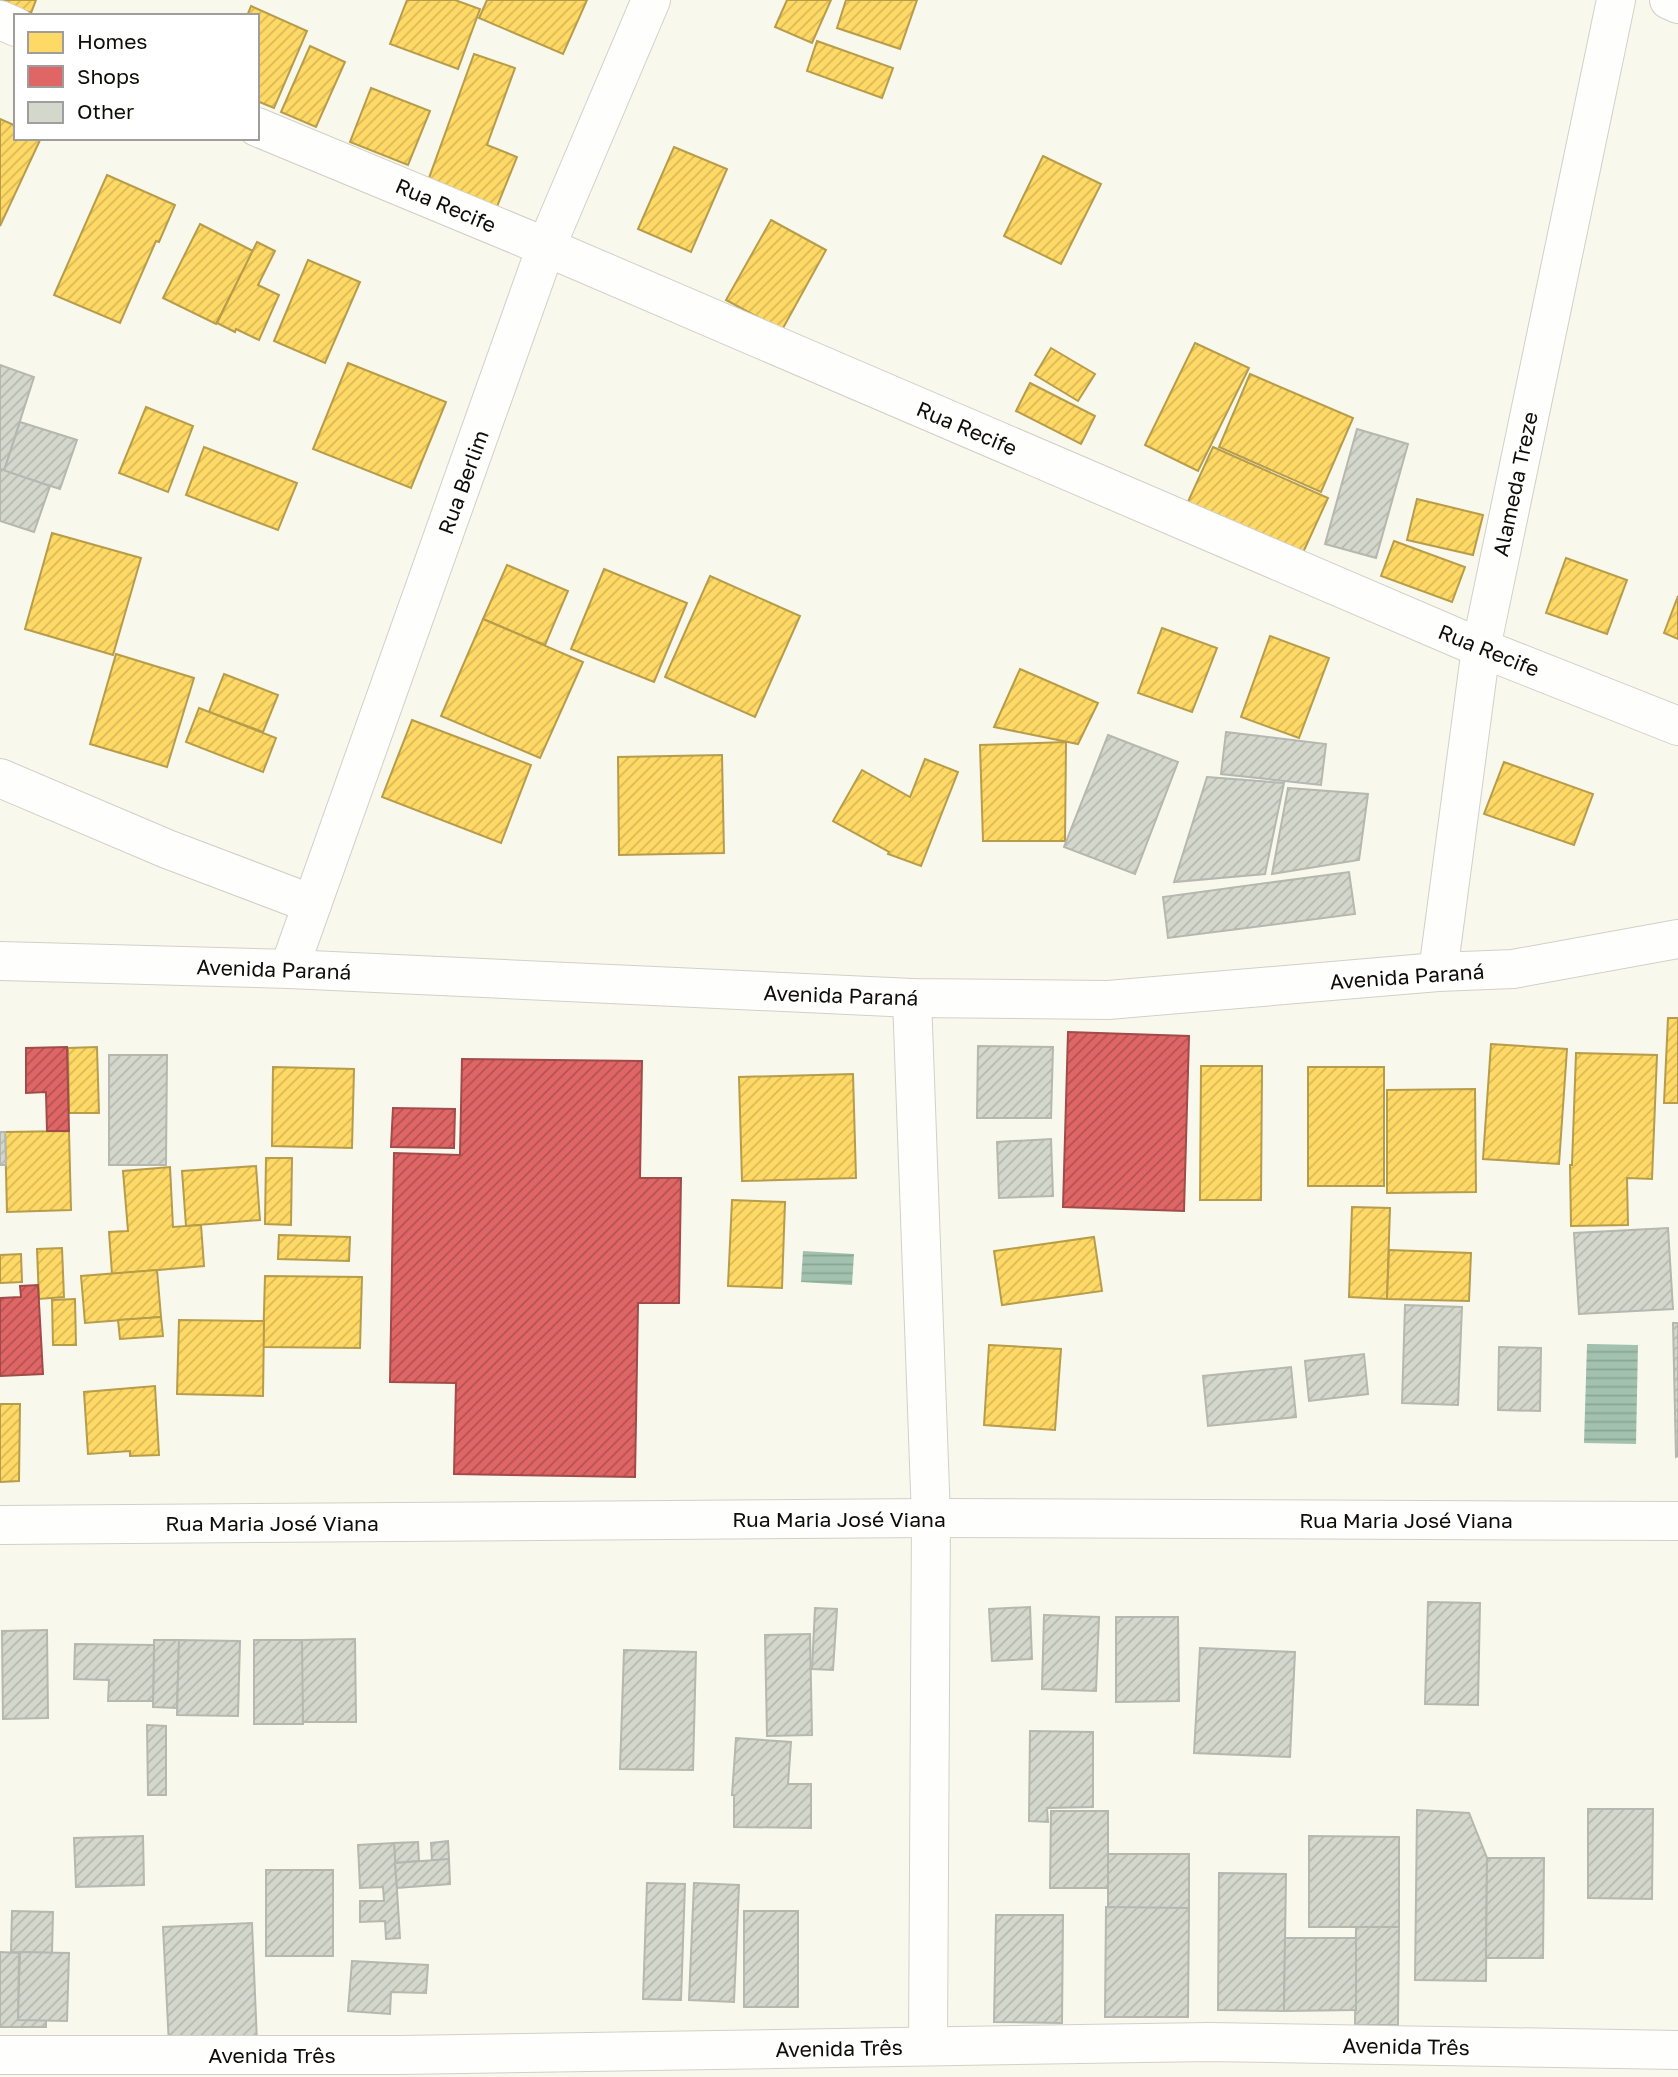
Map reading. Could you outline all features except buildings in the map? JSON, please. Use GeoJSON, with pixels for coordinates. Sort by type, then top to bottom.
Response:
{"type":"FeatureCollection","features":[{"type":"Feature","properties":{"kind":"street","name":"Rua Berlim"},"geometry":{"type":"LineString","coordinates":[[289,969],[546,247],[651,0]]}},
{"type":"Feature","properties":{"kind":"street","name":"Alameda Treze"},"geometry":{"type":"LineString","coordinates":[[1438,972],[1481,648],[1616,0]]}},
{"type":"Feature","properties":{"kind":"street"},"geometry":{"type":"LineString","coordinates":[[1669,0],[1678,4]]}},
{"type":"Feature","properties":{"kind":"street","name":"Rua Recife"},"geometry":{"type":"LineString","coordinates":[[259,128],[546,247],[1481,648],[1678,726]]}},
{"type":"Feature","properties":{"kind":"street"},"geometry":{"type":"LineString","coordinates":[[0,778],[167,849],[312,904]]}},
{"type":"Feature","properties":{"kind":"street","name":"Avenida Paraná"},"geometry":{"type":"LineString","coordinates":[[0,961],[289,969],[912,998],[1108,1000],[1438,972],[1513,969],[1678,939]]}},
{"type":"Feature","properties":{"kind":"street"},"geometry":{"type":"LineString","coordinates":[[912,998],[931,1518],[928,2046]]}},
{"type":"Feature","properties":{"kind":"street","name":"Rua Maria José Viana"},"geometry":{"type":"LineString","coordinates":[[0,1525],[931,1518],[1678,1521]]}},
{"type":"Feature","properties":{"kind":"street","name":"Avenida Três"},"geometry":{"type":"LineString","coordinates":[[0,2055],[400,2055],[1209,2042],[1678,2050]]}},
{"type":"Feature","properties":{"kind":"shaded area"},"geometry":{"type":"Polygon","coordinates":[[[803,1251],[854,1254],[852,1285],[801,1282],[803,1251]]]}},
{"type":"Feature","properties":{"kind":"shaded area"},"geometry":{"type":"Polygon","coordinates":[[[1587,1344],[1638,1345],[1636,1444],[1584,1443],[1587,1344]]]}}]}
